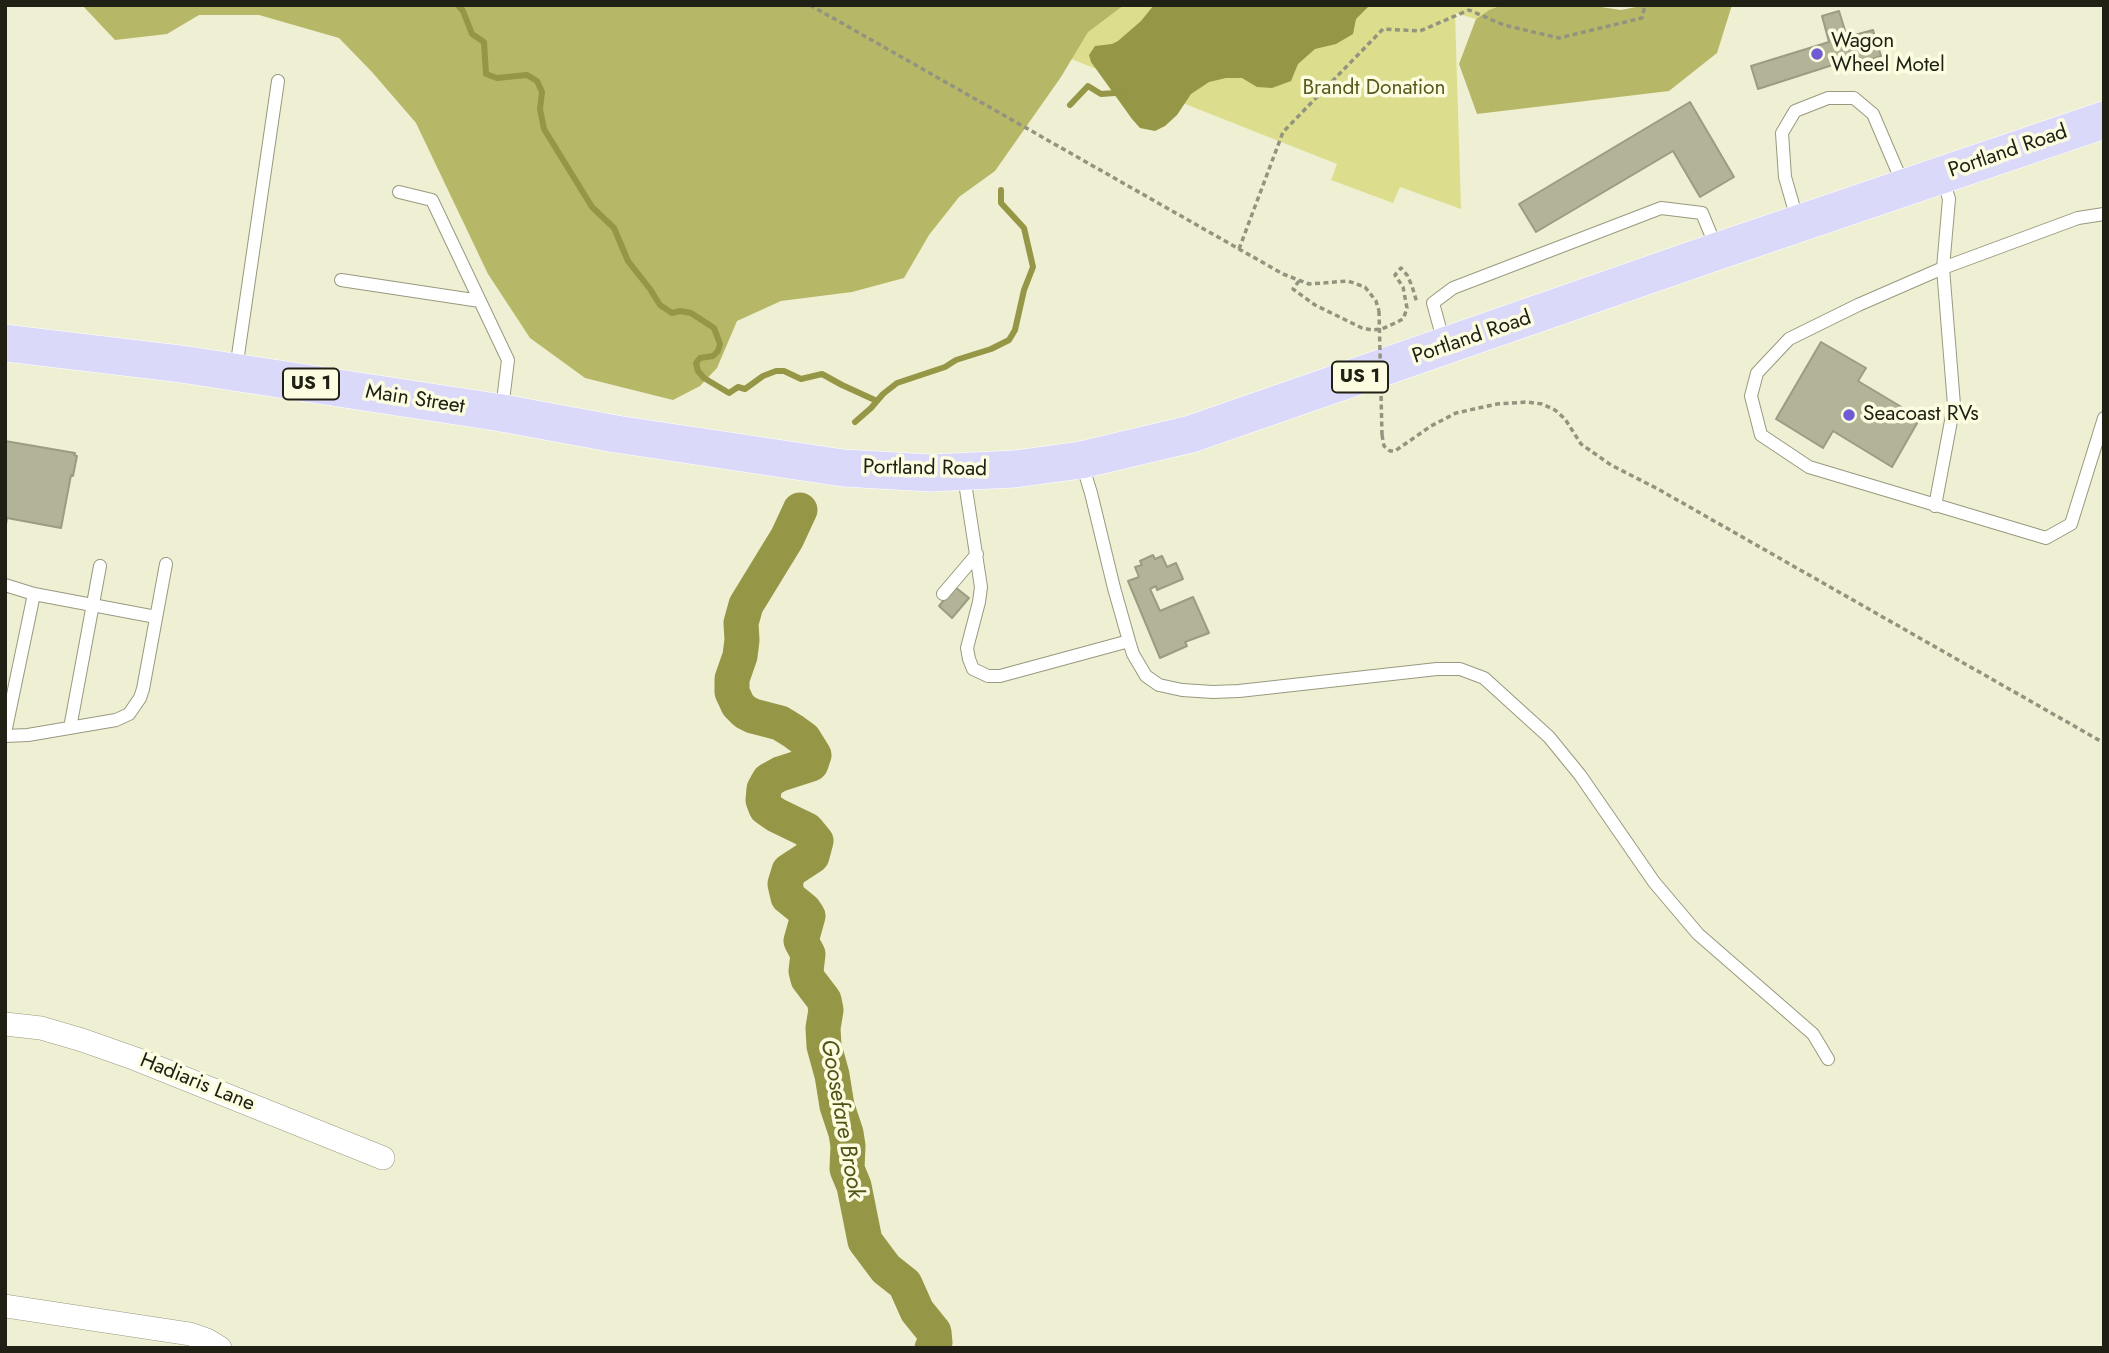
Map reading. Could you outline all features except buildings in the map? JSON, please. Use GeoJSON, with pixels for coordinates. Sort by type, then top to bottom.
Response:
{"type":"FeatureCollection","features":[{"type":"Feature","properties":{"kind":"main road","name":"Portland Road"},"geometry":{"type":"LineString","coordinates":[[616,434],[843,468],[930,473],[1015,469],[1081,460],[1191,434],[2104,120]]}},
{"type":"Feature","properties":{"kind":"main road","name":"Main Street"},"geometry":{"type":"LineString","coordinates":[[5,342],[502,413],[616,434]]}},
{"type":"Feature","properties":{"kind":"street","name":"Hadiaris Lane"},"geometry":{"type":"LineString","coordinates":[[5,1024],[41,1028],[126,1055],[383,1158]]}},
{"type":"Feature","properties":{"kind":"street"},"geometry":{"type":"LineString","coordinates":[[5,1306],[190,1334],[219,1348]]}},
{"type":"Feature","properties":{"kind":"lane"},"geometry":{"type":"LineString","coordinates":[[235,373],[278,81]]}},
{"type":"Feature","properties":{"kind":"lane"},"geometry":{"type":"LineString","coordinates":[[1798,225],[1785,177],[1782,133],[1795,111],[1828,98],[1854,98],[1873,114],[1904,187]]}},
{"type":"Feature","properties":{"kind":"lane"},"geometry":{"type":"LineString","coordinates":[[1935,506],[1954,405],[1943,268],[1949,199],[1942,175]]}},
{"type":"Feature","properties":{"kind":"lane"},"geometry":{"type":"LineString","coordinates":[[399,192],[432,200],[508,360],[502,413]]}},
{"type":"Feature","properties":{"kind":"lane"},"geometry":{"type":"LineString","coordinates":[[1445,347],[1433,303],[1453,288],[1661,208],[1702,213],[1717,251]]}},
{"type":"Feature","properties":{"kind":"lane"},"geometry":{"type":"LineString","coordinates":[[2104,214],[2078,218],[1943,268],[1789,338],[1757,373],[1751,396],[1761,435],[1809,467],[2046,538],[2071,524],[2104,418]]}},
{"type":"Feature","properties":{"kind":"lane"},"geometry":{"type":"LineString","coordinates":[[341,281],[480,300]]}},
{"type":"Feature","properties":{"kind":"lane"},"geometry":{"type":"LineString","coordinates":[[1081,460],[1129,641],[1146,676],[1159,685],[1182,690],[1239,691],[1437,670],[1460,669],[1484,678],[1549,737],[1580,775],[1654,882],[1698,934],[1813,1034],[1828,1059]]}},
{"type":"Feature","properties":{"kind":"lane"},"geometry":{"type":"LineString","coordinates":[[963,472],[981,587],[967,648],[974,668],[980,674],[1000,676],[1129,641]]}},
{"type":"Feature","properties":{"kind":"lane"},"geometry":{"type":"LineString","coordinates":[[943,594],[977,554]]}},
{"type":"Feature","properties":{"kind":"lane"},"geometry":{"type":"LineString","coordinates":[[34,594],[5,735],[27,735],[116,720],[134,710],[143,689],[166,564]]}},
{"type":"Feature","properties":{"kind":"lane"},"geometry":{"type":"LineString","coordinates":[[70,728],[100,566]]}},
{"type":"Feature","properties":{"kind":"lane"},"geometry":{"type":"LineString","coordinates":[[5,585],[34,594],[156,617]]}},
{"type":"Feature","properties":{"kind":"path"},"geometry":{"type":"LineString","coordinates":[[810,5],[1283,274],[1309,284],[1348,281],[1365,286],[1379,311],[1382,435],[1384,446],[1390,451],[1395,451],[1431,426],[1457,413],[1497,404],[1535,402],[1548,406],[1559,413],[1581,444],[1611,465],[1658,489],[2104,743]]}},
{"type":"Feature","properties":{"kind":"path"},"geometry":{"type":"LineString","coordinates":[[1239,249],[1283,132],[1383,29],[1420,31],[1469,9],[1504,25],[1559,38],[1642,18],[1646,5]]}},
{"type":"Feature","properties":{"kind":"path"},"geometry":{"type":"LineString","coordinates":[[1299,281],[1293,289],[1315,304],[1371,330],[1403,319],[1407,308],[1403,287],[1395,275],[1401,268],[1412,286],[1418,311]]}},
{"type":"Feature","properties":{"kind":"green space","name":"Brandt Donation"},"geometry":{"type":"Polygon","coordinates":[[[1096,5],[1502,5],[1476,19],[1455,13],[1461,209],[1400,187],[1393,203],[1331,180],[1337,164],[1066,57],[1096,5]]]}},
{"type":"Feature","properties":{"kind":"shaded area"},"geometry":{"type":"Polygon","coordinates":[[[82,5],[1124,5],[1088,32],[1061,77],[995,171],[959,197],[929,235],[904,278],[852,292],[781,301],[737,321],[717,368],[700,386],[673,400],[585,378],[530,338],[488,274],[416,123],[339,38],[259,15],[199,15],[167,34],[115,40],[82,5]]]}},
{"type":"Feature","properties":{"kind":"shaded area"},"geometry":{"type":"Polygon","coordinates":[[[1154,5],[1369,6],[1356,19],[1353,34],[1336,44],[1315,49],[1298,64],[1291,81],[1272,88],[1257,87],[1242,78],[1209,82],[1191,94],[1177,115],[1155,131],[1140,128],[1132,119],[1091,62],[1089,55],[1095,46],[1118,41],[1141,21],[1154,5]]]}},
{"type":"Feature","properties":{"kind":"shaded area"},"geometry":{"type":"Polygon","coordinates":[[[1502,5],[1588,5],[1621,10],[1646,5],[1732,5],[1717,53],[1669,91],[1477,114],[1459,64],[1476,19],[1502,5]]]}},
{"type":"Feature","properties":{"kind":"waterway"},"geometry":{"type":"LineString","coordinates":[[458,5],[472,34],[484,42],[486,74],[497,78],[527,75],[537,81],[542,92],[540,109],[544,129],[592,207],[614,228],[628,261],[660,305],[672,313],[691,313],[714,328],[720,344],[718,351],[713,356],[700,358],[696,363],[704,378],[729,393],[738,387],[745,389],[763,376],[776,371],[784,371],[801,379],[822,374],[877,401]]}},
{"type":"Feature","properties":{"kind":"waterway","name":"Goosefare Brook"},"geometry":{"type":"LineString","coordinates":[[1070,105],[1088,86],[1101,94],[1115,93],[1120,89]]}},
{"type":"Feature","properties":{"kind":"waterway","name":"Goosefare Brook"},"geometry":{"type":"LineString","coordinates":[[855,422],[897,383],[945,367],[956,360],[1009,340],[1015,330],[1024,290],[1033,267],[1024,228],[1001,203],[1001,190]]}},
{"type":"Feature","properties":{"kind":"waterway","name":"Goosefare Brook"},"geometry":{"type":"LineString","coordinates":[[800,510],[787,538],[746,605],[741,623],[740,656],[732,679],[732,692],[745,712],[780,723],[793,731],[804,739],[814,755],[811,764],[769,780],[764,789],[763,800],[766,808],[807,830],[816,841],[812,856],[789,871],[785,884],[788,897],[808,916],[801,941],[808,954],[808,979],[824,1000],[824,1046],[837,1106],[846,1133],[847,1169],[854,1186],[865,1241],[886,1269],[905,1284],[917,1311],[934,1332],[935,1343],[932,1348]]}},
{"type":"Feature","properties":{"kind":"place","name":"Wagon Wheel Motel"},"geometry":{"type":"Point","coordinates":[1817,54]}},
{"type":"Feature","properties":{"kind":"place","name":"Seacoast RVs"},"geometry":{"type":"Point","coordinates":[1849,415]}}]}
